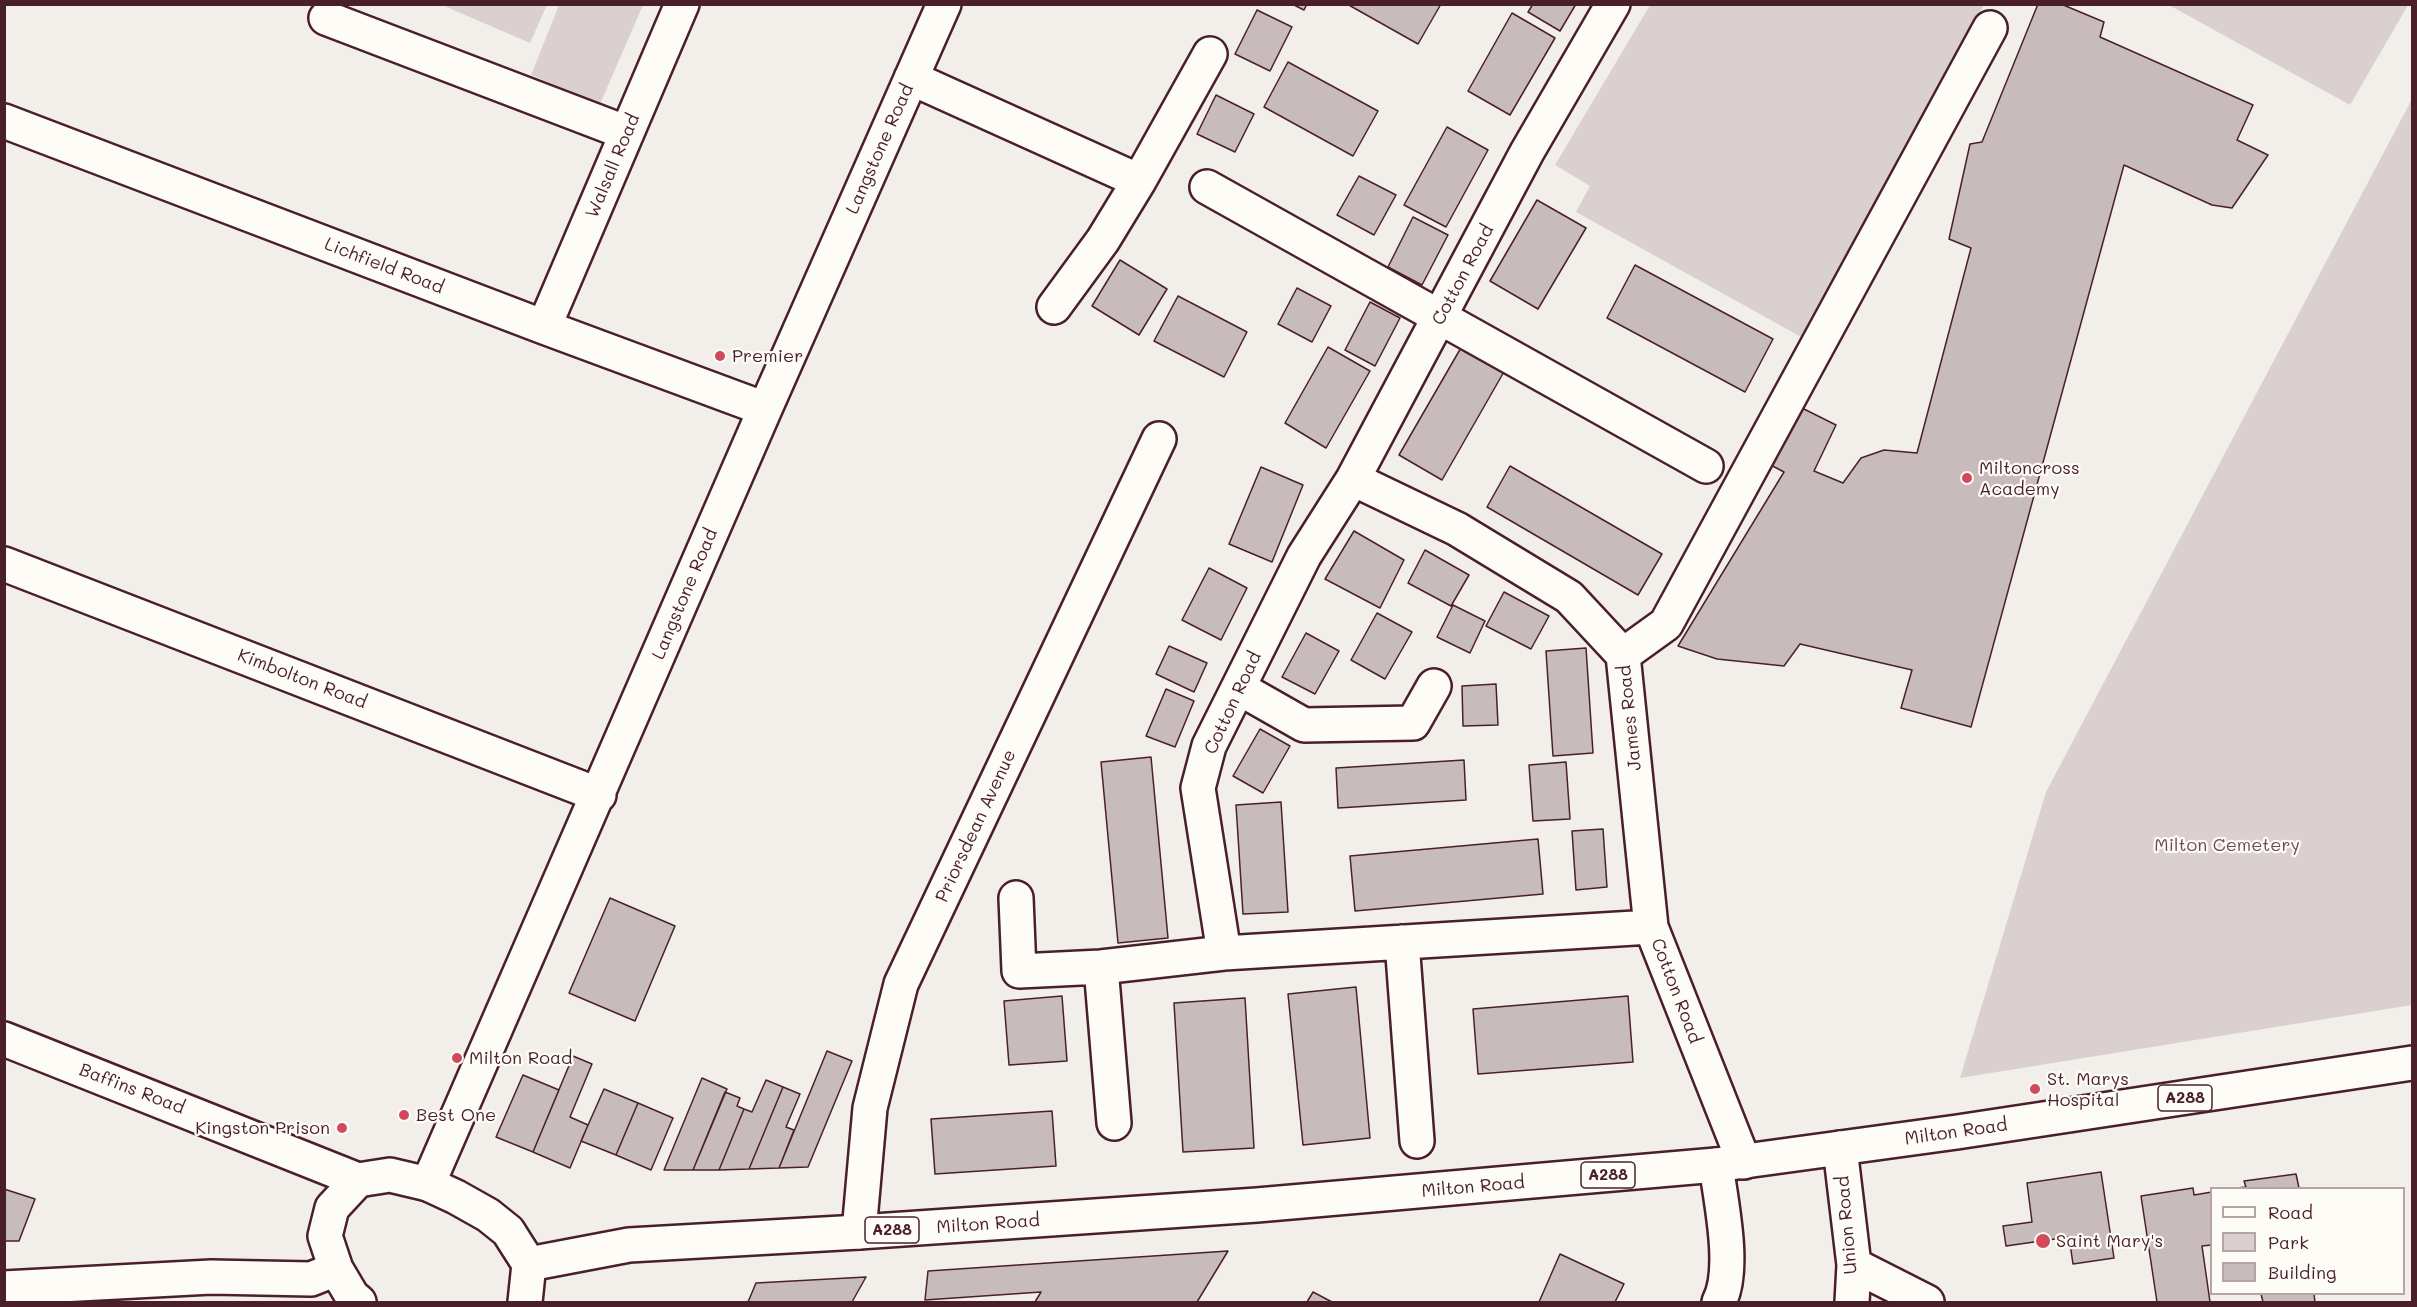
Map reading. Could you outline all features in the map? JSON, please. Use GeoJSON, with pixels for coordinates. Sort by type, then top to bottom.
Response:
{"type":"FeatureCollection","features":[{"type":"Feature","properties":{"kind":"street","name":"Walsall Road"},"geometry":{"type":"LineString","coordinates":[[544,327],[682,4]]}},
{"type":"Feature","properties":{"kind":"street","name":"Langstone Road"},"geometry":{"type":"LineString","coordinates":[[428,1184],[944,4]]}},
{"type":"Feature","properties":{"kind":"street","name":"Cotton Road"},"geometry":{"type":"LineString","coordinates":[[1613,4],[1527,152],[1353,479],[1304,556],[1209,746],[1198,788],[1224,953],[1651,927],[1730,1164]]}},
{"type":"Feature","properties":{"kind":"street"},"geometry":{"type":"LineString","coordinates":[[326,18],[627,133]]}},
{"type":"Feature","properties":{"kind":"street"},"geometry":{"type":"LineString","coordinates":[[1623,655],[1666,624],[1990,28]]}},
{"type":"Feature","properties":{"kind":"street"},"geometry":{"type":"LineString","coordinates":[[1054,307],[1102,240],[1139,181],[1210,54]]}},
{"type":"Feature","properties":{"kind":"street"},"geometry":{"type":"LineString","coordinates":[[911,78],[1139,181]]}},
{"type":"Feature","properties":{"kind":"street","name":"Lichfield Road"},"geometry":{"type":"LineString","coordinates":[[4,121],[765,409]]}},
{"type":"Feature","properties":{"kind":"street"},"geometry":{"type":"LineString","coordinates":[[1208,187],[1706,466]]}},
{"type":"Feature","properties":{"kind":"street","name":"Priorsdean Avenue"},"geometry":{"type":"LineString","coordinates":[[859,1232],[870,1108],[901,984],[1159,439]]}},
{"type":"Feature","properties":{"kind":"street","name":"James Road"},"geometry":{"type":"LineString","coordinates":[[1353,479],[1457,529],[1569,597],[1623,655],[1651,927]]}},
{"type":"Feature","properties":{"kind":"street","name":"Kimbolton Road"},"geometry":{"type":"LineString","coordinates":[[4,564],[599,795]]}},
{"type":"Feature","properties":{"kind":"street"},"geometry":{"type":"LineString","coordinates":[[1239,688],[1304,724],[1413,723],[1434,686]]}},
{"type":"Feature","properties":{"kind":"street"},"geometry":{"type":"LineString","coordinates":[[1016,898],[1019,971],[1101,967],[1224,953]]}},
{"type":"Feature","properties":{"kind":"street"},"geometry":{"type":"LineString","coordinates":[[1402,942],[1417,1142]]}},
{"type":"Feature","properties":{"kind":"street"},"geometry":{"type":"LineString","coordinates":[[1101,967],[1114,1123]]}},
{"type":"Feature","properties":{"kind":"street","name":"Baffins Road"},"geometry":{"type":"LineString","coordinates":[[4,1039],[358,1180]]}},
{"type":"Feature","properties":{"kind":"street","name":"Milton Road"},"geometry":{"type":"LineString","coordinates":[[529,1264],[629,1245],[1291,1203],[1730,1164],[2412,1063]]}},
{"type":"Feature","properties":{"kind":"street","name":"Union Road"},"geometry":{"type":"LineString","coordinates":[[1840,1148],[1854,1265],[1852,1302]]}},
{"type":"Feature","properties":{"kind":"street"},"geometry":{"type":"LineString","coordinates":[[1723,1300],[1730,1164]]}},
{"type":"Feature","properties":{"kind":"street"},"geometry":{"type":"LineString","coordinates":[[359,1302],[352,1296],[336,1269],[326,1236],[332,1208],[358,1180],[390,1175],[428,1184],[488,1215],[508,1231],[529,1264],[525,1302]]}},
{"type":"Feature","properties":{"kind":"street"},"geometry":{"type":"LineString","coordinates":[[1854,1265],[1927,1302]]}},
{"type":"Feature","properties":{"kind":"street"},"geometry":{"type":"LineString","coordinates":[[4,1288],[211,1277],[311,1279],[336,1269]]}},
{"type":"Feature","properties":{"kind":"green space"},"geometry":{"type":"Polygon","coordinates":[[[442,5],[547,5],[530,43],[442,5]]]}},
{"type":"Feature","properties":{"kind":"green space"},"geometry":{"type":"Polygon","coordinates":[[[559,5],[643,5],[600,104],[531,75],[559,5]]]}},
{"type":"Feature","properties":{"kind":"green space"},"geometry":{"type":"Polygon","coordinates":[[[1650,5],[1984,5],[1803,338],[1576,212],[1590,186],[1555,165],[1650,5]]]}},
{"type":"Feature","properties":{"kind":"green space"},"geometry":{"type":"Polygon","coordinates":[[[2169,5],[2408,5],[2350,105],[2169,5]]]}},
{"type":"Feature","properties":{"kind":"green space","name":"Milton Cemetery"},"geometry":{"type":"Polygon","coordinates":[[[2412,99],[2412,1005],[1960,1078],[2046,792],[2412,99]]]}},
{"type":"Feature","properties":{"kind":"building"},"geometry":{"type":"Polygon","coordinates":[[[1292,4],[1307,4],[1304,10],[1292,4]]]}},
{"type":"Feature","properties":{"kind":"building"},"geometry":{"type":"Polygon","coordinates":[[[1347,4],[1441,4],[1418,44],[1347,4]]]}},
{"type":"Feature","properties":{"kind":"building"},"geometry":{"type":"Polygon","coordinates":[[[1533,4],[1576,4],[1560,31],[1528,12],[1533,4]]]}},
{"type":"Feature","properties":{"kind":"building"},"geometry":{"type":"Polygon","coordinates":[[[2038,4],[2061,4],[2104,22],[2100,37],[2253,105],[2237,140],[2268,155],[2232,208],[2212,205],[2124,165],[1971,727],[1901,708],[1912,670],[1800,644],[1784,666],[1717,659],[1678,646],[1784,472],[1765,462],[1798,406],[1836,425],[1814,471],[1843,483],[1861,458],[1884,450],[1917,453],[1971,248],[1949,239],[1970,144],[1982,142],[2038,4]]]}},
{"type":"Feature","properties":{"kind":"building"},"geometry":{"type":"Polygon","coordinates":[[[1257,10],[1292,27],[1270,71],[1235,54],[1257,10]]]}},
{"type":"Feature","properties":{"kind":"building"},"geometry":{"type":"Polygon","coordinates":[[[1512,13],[1555,38],[1510,115],[1468,91],[1512,13]]]}},
{"type":"Feature","properties":{"kind":"building"},"geometry":{"type":"Polygon","coordinates":[[[1288,62],[1378,111],[1353,156],[1264,107],[1288,62]]]}},
{"type":"Feature","properties":{"kind":"building"},"geometry":{"type":"Polygon","coordinates":[[[1216,95],[1254,114],[1235,152],[1197,134],[1216,95]]]}},
{"type":"Feature","properties":{"kind":"building"},"geometry":{"type":"Polygon","coordinates":[[[1447,127],[1488,150],[1446,227],[1404,205],[1447,127]]]}},
{"type":"Feature","properties":{"kind":"building"},"geometry":{"type":"Polygon","coordinates":[[[1359,176],[1396,195],[1374,235],[1337,215],[1359,176]]]}},
{"type":"Feature","properties":{"kind":"building"},"geometry":{"type":"Polygon","coordinates":[[[1537,200],[1586,228],[1538,309],[1490,281],[1537,200]]]}},
{"type":"Feature","properties":{"kind":"building"},"geometry":{"type":"Polygon","coordinates":[[[1413,217],[1448,235],[1422,285],[1388,267],[1413,217]]]}},
{"type":"Feature","properties":{"kind":"building"},"geometry":{"type":"Polygon","coordinates":[[[1120,260],[1167,289],[1139,335],[1092,306],[1120,260]]]}},
{"type":"Feature","properties":{"kind":"building"},"geometry":{"type":"Polygon","coordinates":[[[1635,265],[1773,339],[1745,392],[1607,318],[1635,265]]]}},
{"type":"Feature","properties":{"kind":"building"},"geometry":{"type":"Polygon","coordinates":[[[1297,288],[1331,306],[1312,342],[1278,324],[1297,288]]]}},
{"type":"Feature","properties":{"kind":"building"},"geometry":{"type":"Polygon","coordinates":[[[1178,296],[1247,332],[1224,377],[1154,341],[1178,296]]]}},
{"type":"Feature","properties":{"kind":"building"},"geometry":{"type":"Polygon","coordinates":[[[1370,302],[1400,318],[1375,366],[1345,350],[1370,302]]]}},
{"type":"Feature","properties":{"kind":"building"},"geometry":{"type":"Polygon","coordinates":[[[1462,346],[1505,370],[1442,480],[1399,455],[1462,346]]]}},
{"type":"Feature","properties":{"kind":"building"},"geometry":{"type":"Polygon","coordinates":[[[1328,347],[1370,371],[1326,448],[1285,423],[1328,347]]]}},
{"type":"Feature","properties":{"kind":"building"},"geometry":{"type":"Polygon","coordinates":[[[1510,466],[1662,554],[1638,595],[1487,507],[1510,466]]]}},
{"type":"Feature","properties":{"kind":"building"},"geometry":{"type":"Polygon","coordinates":[[[1261,467],[1303,485],[1272,562],[1229,544],[1261,467]]]}},
{"type":"Feature","properties":{"kind":"building"},"geometry":{"type":"Polygon","coordinates":[[[1354,531],[1404,560],[1380,608],[1325,579],[1354,531]]]}},
{"type":"Feature","properties":{"kind":"building"},"geometry":{"type":"Polygon","coordinates":[[[1425,550],[1469,575],[1451,606],[1408,583],[1425,550]]]}},
{"type":"Feature","properties":{"kind":"building"},"geometry":{"type":"Polygon","coordinates":[[[1209,568],[1247,588],[1221,640],[1182,620],[1209,568]]]}},
{"type":"Feature","properties":{"kind":"building"},"geometry":{"type":"Polygon","coordinates":[[[1504,592],[1549,616],[1531,649],[1486,626],[1504,592]]]}},
{"type":"Feature","properties":{"kind":"building"},"geometry":{"type":"Polygon","coordinates":[[[1453,605],[1485,621],[1470,653],[1437,637],[1453,605]]]}},
{"type":"Feature","properties":{"kind":"building"},"geometry":{"type":"Polygon","coordinates":[[[1377,613],[1412,632],[1385,679],[1351,660],[1377,613]]]}},
{"type":"Feature","properties":{"kind":"building"},"geometry":{"type":"Polygon","coordinates":[[[1306,633],[1339,651],[1315,694],[1282,677],[1306,633]]]}},
{"type":"Feature","properties":{"kind":"building"},"geometry":{"type":"Polygon","coordinates":[[[1169,646],[1207,663],[1194,692],[1156,674],[1169,646]]]}},
{"type":"Feature","properties":{"kind":"building"},"geometry":{"type":"Polygon","coordinates":[[[1586,648],[1593,753],[1553,756],[1546,651],[1586,648]]]}},
{"type":"Feature","properties":{"kind":"building"},"geometry":{"type":"Polygon","coordinates":[[[1496,684],[1498,725],[1463,726],[1462,686],[1496,684]]]}},
{"type":"Feature","properties":{"kind":"building"},"geometry":{"type":"Polygon","coordinates":[[[1166,689],[1194,701],[1175,747],[1146,736],[1166,689]]]}},
{"type":"Feature","properties":{"kind":"building"},"geometry":{"type":"Polygon","coordinates":[[[1260,729],[1290,746],[1263,793],[1233,776],[1260,729]]]}},
{"type":"Feature","properties":{"kind":"building"},"geometry":{"type":"Polygon","coordinates":[[[1151,757],[1168,938],[1118,943],[1101,762],[1151,757]]]}},
{"type":"Feature","properties":{"kind":"building"},"geometry":{"type":"Polygon","coordinates":[[[1464,760],[1466,800],[1338,808],[1336,768],[1464,760]]]}},
{"type":"Feature","properties":{"kind":"building"},"geometry":{"type":"Polygon","coordinates":[[[1566,762],[1570,819],[1533,821],[1529,765],[1566,762]]]}},
{"type":"Feature","properties":{"kind":"building"},"geometry":{"type":"Polygon","coordinates":[[[1281,802],[1288,912],[1243,914],[1236,805],[1281,802]]]}},
{"type":"Feature","properties":{"kind":"building"},"geometry":{"type":"Polygon","coordinates":[[[1603,829],[1607,887],[1576,890],[1572,831],[1603,829]]]}},
{"type":"Feature","properties":{"kind":"building"},"geometry":{"type":"Polygon","coordinates":[[[1538,839],[1543,894],[1355,911],[1350,856],[1538,839]]]}},
{"type":"Feature","properties":{"kind":"building"},"geometry":{"type":"Polygon","coordinates":[[[610,898],[675,926],[635,1021],[569,993],[610,898]]]}},
{"type":"Feature","properties":{"kind":"building"},"geometry":{"type":"Polygon","coordinates":[[[1356,987],[1370,1138],[1303,1145],[1288,994],[1356,987]]]}},
{"type":"Feature","properties":{"kind":"building"},"geometry":{"type":"Polygon","coordinates":[[[1062,996],[1067,1061],[1009,1065],[1004,1001],[1062,996]]]}},
{"type":"Feature","properties":{"kind":"building"},"geometry":{"type":"Polygon","coordinates":[[[1628,996],[1633,1062],[1478,1074],[1473,1009],[1628,996]]]}},
{"type":"Feature","properties":{"kind":"building"},"geometry":{"type":"Polygon","coordinates":[[[1245,998],[1254,1148],[1183,1152],[1174,1003],[1245,998]]]}},
{"type":"Feature","properties":{"kind":"building"},"geometry":{"type":"Polygon","coordinates":[[[827,1051],[852,1061],[808,1167],[779,1168],[827,1051]]]}},
{"type":"Feature","properties":{"kind":"building"},"geometry":{"type":"Polygon","coordinates":[[[573,1056],[592,1064],[570,1117],[588,1125],[570,1168],[533,1152],[573,1056]]]}},
{"type":"Feature","properties":{"kind":"building"},"geometry":{"type":"Polygon","coordinates":[[[523,1075],[559,1090],[533,1152],[496,1137],[523,1075]]]}},
{"type":"Feature","properties":{"kind":"building"},"geometry":{"type":"Polygon","coordinates":[[[702,1078],[727,1089],[693,1170],[664,1170],[702,1078]]]}},
{"type":"Feature","properties":{"kind":"building"},"geometry":{"type":"Polygon","coordinates":[[[766,1080],[783,1087],[749,1169],[719,1170],[744,1109],[752,1112],[766,1080]]]}},
{"type":"Feature","properties":{"kind":"building"},"geometry":{"type":"Polygon","coordinates":[[[783,1087],[800,1094],[786,1127],[794,1130],[779,1168],[749,1169],[783,1087]]]}},
{"type":"Feature","properties":{"kind":"building"},"geometry":{"type":"Polygon","coordinates":[[[604,1089],[638,1103],[616,1155],[581,1141],[604,1089]]]}},
{"type":"Feature","properties":{"kind":"building"},"geometry":{"type":"Polygon","coordinates":[[[725,1092],[740,1098],[737,1106],[744,1109],[719,1170],[693,1170],[725,1092]]]}},
{"type":"Feature","properties":{"kind":"building"},"geometry":{"type":"Polygon","coordinates":[[[638,1103],[673,1118],[651,1170],[616,1155],[638,1103]]]}},
{"type":"Feature","properties":{"kind":"building"},"geometry":{"type":"Polygon","coordinates":[[[1052,1111],[1056,1166],[935,1174],[931,1119],[1052,1111]]]}},
{"type":"Feature","properties":{"kind":"building"},"geometry":{"type":"Polygon","coordinates":[[[2101,1172],[2114,1258],[2073,1264],[2069,1237],[2006,1246],[2003,1226],[2032,1222],[2027,1183],[2101,1172]]]}},
{"type":"Feature","properties":{"kind":"building"},"geometry":{"type":"Polygon","coordinates":[[[2296,1174],[2299,1187],[2246,1187],[2244,1181],[2296,1174]]]}},
{"type":"Feature","properties":{"kind":"building"},"geometry":{"type":"Polygon","coordinates":[[[2193,1188],[2194,1195],[2210,1192],[2210,1245],[2202,1246],[2210,1302],[2157,1302],[2141,1196],[2193,1188]]]}},
{"type":"Feature","properties":{"kind":"building"},"geometry":{"type":"Polygon","coordinates":[[[4,1189],[35,1199],[19,1241],[4,1241],[4,1189]]]}},
{"type":"Feature","properties":{"kind":"building"},"geometry":{"type":"Polygon","coordinates":[[[1228,1251],[1197,1302],[1035,1302],[1041,1292],[925,1300],[928,1271],[1228,1251]]]}},
{"type":"Feature","properties":{"kind":"building"},"geometry":{"type":"Polygon","coordinates":[[[1560,1254],[1624,1284],[1615,1302],[1539,1302],[1560,1254]]]}},
{"type":"Feature","properties":{"kind":"building"},"geometry":{"type":"Polygon","coordinates":[[[866,1277],[852,1302],[748,1302],[756,1283],[866,1277]]]}},
{"type":"Feature","properties":{"kind":"building"},"geometry":{"type":"Polygon","coordinates":[[[1313,1292],[1332,1302],[1307,1302],[1313,1292]]]}},
{"type":"Feature","properties":{"kind":"building"},"geometry":{"type":"Polygon","coordinates":[[[2261,1295],[2314,1295],[2315,1302],[2263,1302],[2261,1295]]]}},
{"type":"Feature","properties":{"kind":"place","name":"Premier"},"geometry":{"type":"Point","coordinates":[720,356]}},
{"type":"Feature","properties":{"kind":"place","name":"Miltoncross Academy"},"geometry":{"type":"Point","coordinates":[1967,478]}},
{"type":"Feature","properties":{"kind":"place","name":"Milton Road"},"geometry":{"type":"Point","coordinates":[457,1058]}},
{"type":"Feature","properties":{"kind":"place","name":"St. Marys Hospital"},"geometry":{"type":"Point","coordinates":[2035,1089]}},
{"type":"Feature","properties":{"kind":"place","name":"Best One"},"geometry":{"type":"Point","coordinates":[404,1115]}},
{"type":"Feature","properties":{"kind":"place","name":"Kingston Prison"},"geometry":{"type":"Point","coordinates":[342,1128]}},
{"type":"Feature","properties":{"kind":"place","name":"Saint Mary's"},"geometry":{"type":"Point","coordinates":[2043,1241]}}]}
